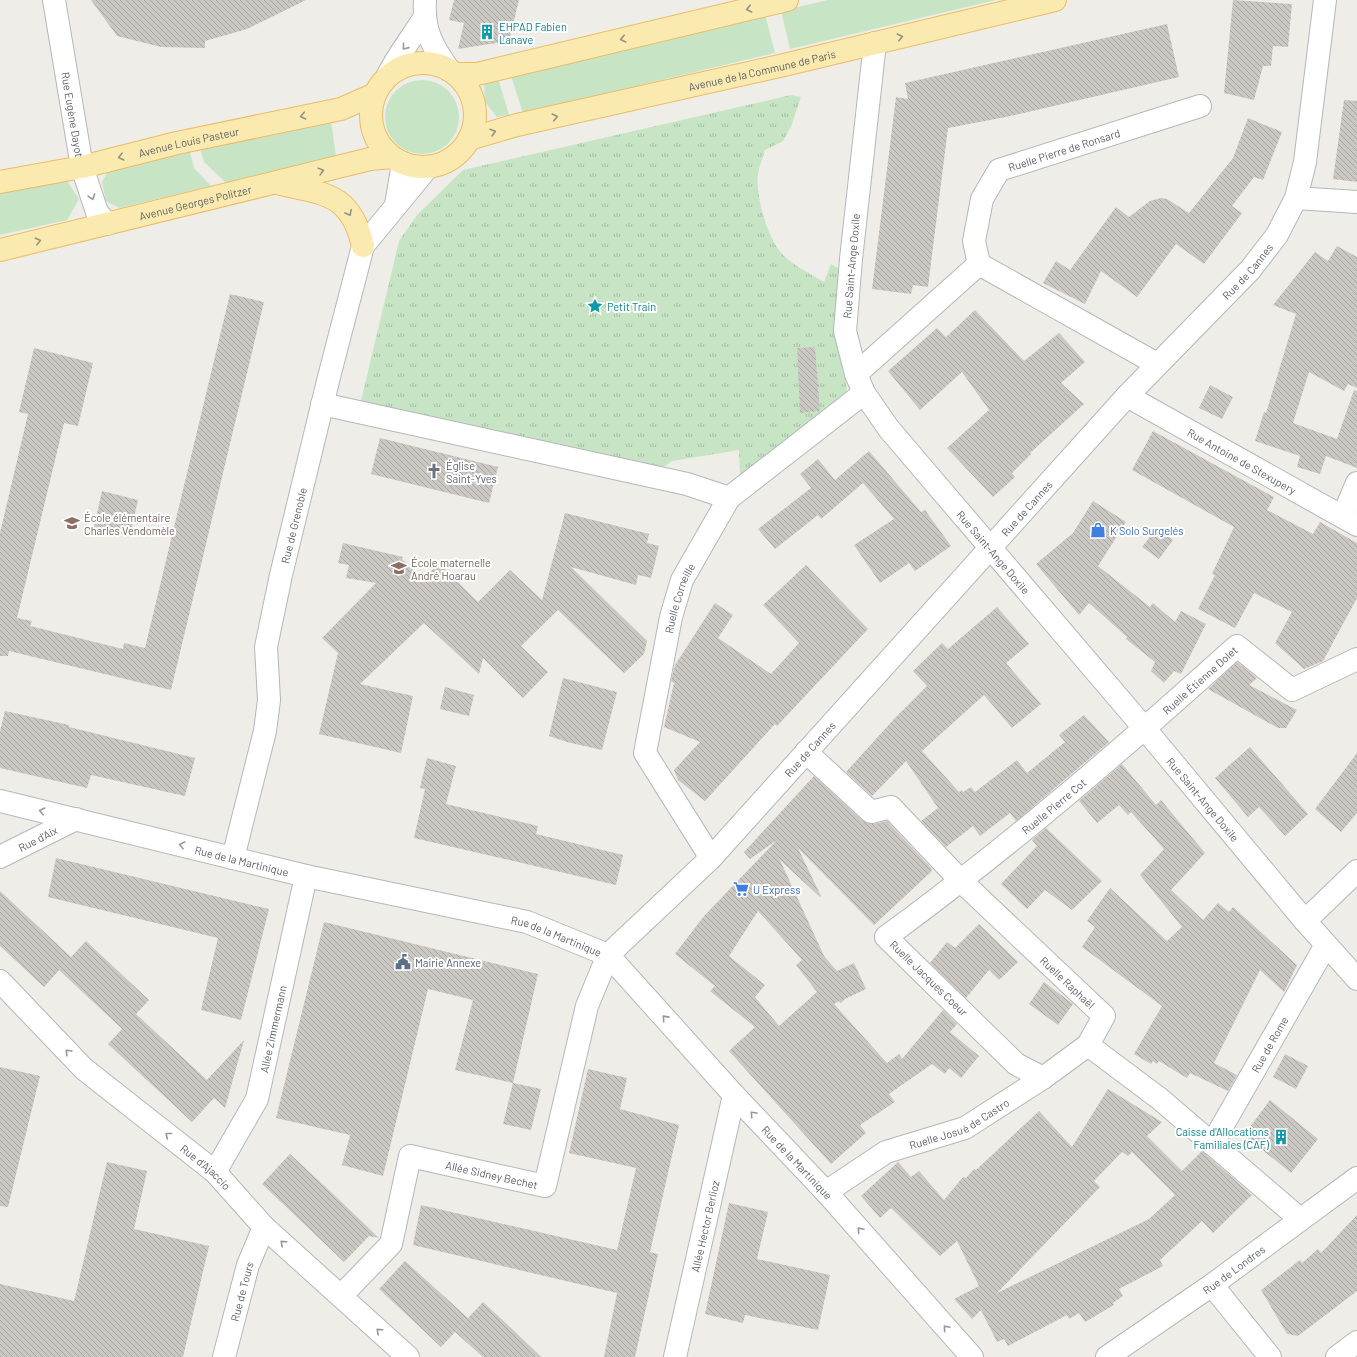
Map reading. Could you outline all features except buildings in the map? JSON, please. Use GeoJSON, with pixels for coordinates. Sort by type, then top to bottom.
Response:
{"type":"FeatureCollection","features":[{"type":"Feature","properties":{"kind":"main road"},"geometry":{"type":"LineString","coordinates":[[452,72],[467,88],[474,104],[474,122],[469,139],[452,158],[441,164],[428,167],[398,160],[380,144],[373,128],[371,111],[381,85],[398,69],[411,64],[424,63],[437,65],[452,72],[477,74],[787,0]]}},
{"type":"Feature","properties":{"kind":"main road","name":"Avenue de la Commune de Paris"},"geometry":{"type":"LineString","coordinates":[[469,139],[517,126],[784,65],[1055,0]]}},
{"type":"Feature","properties":{"kind":"main road","name":"Avenue Louis Pasteur"},"geometry":{"type":"LineString","coordinates":[[0,182],[82,167],[177,143],[341,109],[381,85]]}},
{"type":"Feature","properties":{"kind":"main road","name":"Avenue Georges Politzer"},"geometry":{"type":"LineString","coordinates":[[0,250],[370,159],[398,160]]}},
{"type":"Feature","properties":{"kind":"main road"},"geometry":{"type":"LineString","coordinates":[[277,183],[327,195],[345,205],[360,232],[363,246]]}},
{"type":"Feature","properties":{"kind":"street","name":"Rue Eugène Dayot"},"geometry":{"type":"LineString","coordinates":[[54,0],[82,167],[97,212],[107,224]]}},
{"type":"Feature","properties":{"kind":"street","name":"Rue de Cannes"},"geometry":{"type":"LineString","coordinates":[[608,955],[711,858],[1127,396],[1250,270],[1276,235],[1296,198],[1305,162],[1325,0]]}},
{"type":"Feature","properties":{"kind":"street"},"geometry":{"type":"LineString","coordinates":[[424,9],[428,37],[452,72]]}},
{"type":"Feature","properties":{"kind":"street"},"geometry":{"type":"LineString","coordinates":[[381,85],[395,60],[410,42],[424,9]]}},
{"type":"Feature","properties":{"kind":"street","name":"Rue Saint-Ange Doxile"},"geometry":{"type":"LineString","coordinates":[[875,43],[851,259],[845,331],[860,383],[889,429],[1145,729],[1305,921],[1357,978]]}},
{"type":"Feature","properties":{"kind":"street","name":"Ruelle Pierre de Ronsard"},"geometry":{"type":"LineString","coordinates":[[979,264],[974,241],[982,200],[999,170],[1200,106]]}},
{"type":"Feature","properties":{"kind":"street"},"geometry":{"type":"LineString","coordinates":[[396,206],[398,160]]}},
{"type":"Feature","properties":{"kind":"street","name":"Rue de Grenoble"},"geometry":{"type":"LineString","coordinates":[[233,858],[265,731],[269,700],[266,648],[283,567],[322,404],[363,246],[428,167]]}},
{"type":"Feature","properties":{"kind":"street"},"geometry":{"type":"LineString","coordinates":[[1296,198],[1357,202]]}},
{"type":"Feature","properties":{"kind":"street"},"geometry":{"type":"LineString","coordinates":[[860,383],[979,264],[1157,364]]}},
{"type":"Feature","properties":{"kind":"street","name":"Ruelle Corneille"},"geometry":{"type":"LineString","coordinates":[[711,858],[645,753],[671,618],[682,580],[729,498],[860,383]]}},
{"type":"Feature","properties":{"kind":"street","name":"Rue Antoine de Stexupery"},"geometry":{"type":"LineString","coordinates":[[1127,396],[1350,520]]}},
{"type":"Feature","properties":{"kind":"street"},"geometry":{"type":"LineString","coordinates":[[322,404],[687,484],[729,498]]}},
{"type":"Feature","properties":{"kind":"street"},"geometry":{"type":"LineString","coordinates":[[1350,520],[1357,483]]}},
{"type":"Feature","properties":{"kind":"street","name":"Ruelle Étienne Dolet"},"geometry":{"type":"LineString","coordinates":[[1145,729],[1237,646],[1292,690],[1357,659]]}},
{"type":"Feature","properties":{"kind":"street","name":"Ruelle Pierre Cot"},"geometry":{"type":"LineString","coordinates":[[961,881],[1145,729]]}},
{"type":"Feature","properties":{"kind":"street","name":"Ruelle Raphaël"},"geometry":{"type":"LineString","coordinates":[[806,752],[871,812],[891,807],[961,881],[1104,1016],[1088,1045]]}},
{"type":"Feature","properties":{"kind":"street","name":"Rue de la Martinique"},"geometry":{"type":"LineString","coordinates":[[0,801],[306,876],[527,922],[608,955],[734,1095],[826,1192],[972,1357]]}},
{"type":"Feature","properties":{"kind":"street","name":"Rue d'Aix"},"geometry":{"type":"LineString","coordinates":[[0,857],[76,819]]}},
{"type":"Feature","properties":{"kind":"street"},"geometry":{"type":"LineString","coordinates":[[1305,921],[1357,871]]}},
{"type":"Feature","properties":{"kind":"street","name":"Allée Zimmermann"},"geometry":{"type":"LineString","coordinates":[[215,1172],[257,1099],[306,876]]}},
{"type":"Feature","properties":{"kind":"street","name":"Ruelle Jacques Coeur"},"geometry":{"type":"LineString","coordinates":[[961,881],[886,937],[1016,1064],[1043,1078]]}},
{"type":"Feature","properties":{"kind":"street","name":"Rue de Rome"},"geometry":{"type":"LineString","coordinates":[[1212,1144],[1326,945]]}},
{"type":"Feature","properties":{"kind":"street","name":"Allée Sidney Bechet"},"geometry":{"type":"LineString","coordinates":[[341,1296],[391,1244],[410,1156],[545,1186],[587,1006],[608,955]]}},
{"type":"Feature","properties":{"kind":"street","name":"Rue d'Ajaccio"},"geometry":{"type":"LineString","coordinates":[[0,981],[84,1069],[215,1172],[264,1227],[408,1357]]}},
{"type":"Feature","properties":{"kind":"street"},"geometry":{"type":"LineString","coordinates":[[1088,1045],[1160,1099],[1300,1219]]}},
{"type":"Feature","properties":{"kind":"street","name":"Ruelle Josué de Castro"},"geometry":{"type":"LineString","coordinates":[[826,1192],[886,1152],[965,1128],[1043,1078],[1088,1045]]}},
{"type":"Feature","properties":{"kind":"street","name":"Allée Hector Berlioz"},"geometry":{"type":"LineString","coordinates":[[675,1357],[734,1095]]}},
{"type":"Feature","properties":{"kind":"street","name":"Rue de Londres"},"geometry":{"type":"LineString","coordinates":[[1107,1357],[1212,1285],[1357,1178]]}},
{"type":"Feature","properties":{"kind":"street","name":"Rue de Tours"},"geometry":{"type":"LineString","coordinates":[[224,1357],[248,1265],[264,1227]]}},
{"type":"Feature","properties":{"kind":"street"},"geometry":{"type":"LineString","coordinates":[[1212,1285],[1270,1357]]}},
{"type":"Feature","properties":{"kind":"street"},"geometry":{"type":"LineString","coordinates":[[1337,1357],[1357,1342]]}},
{"type":"Feature","properties":{"kind":"green space"},"geometry":{"type":"Polygon","coordinates":[[[828,0],[996,0],[790,49],[781,11],[828,0]]]}},
{"type":"Feature","properties":{"kind":"green space"},"geometry":{"type":"Polygon","coordinates":[[[765,14],[775,53],[523,113],[510,73],[765,14]]]}},
{"type":"Feature","properties":{"kind":"green space"},"geometry":{"type":"Polygon","coordinates":[[[498,78],[509,115],[497,117],[485,102],[484,82],[498,78]]]}},
{"type":"Feature","properties":{"kind":"green space"},"geometry":{"type":"Polygon","coordinates":[[[415,80],[429,80],[443,86],[453,96],[459,110],[457,131],[453,138],[443,148],[429,154],[415,154],[401,148],[391,138],[385,124],[385,110],[391,96],[401,86],[415,80]]]}},
{"type":"Feature","properties":{"kind":"green space"},"geometry":{"type":"Polygon","coordinates":[[[791,95],[801,97],[791,127],[783,141],[765,150],[759,168],[758,183],[761,206],[773,241],[789,261],[824,282],[831,264],[838,268],[841,273],[837,332],[847,389],[846,396],[740,479],[739,450],[672,461],[664,467],[360,405],[399,241],[417,215],[463,170],[791,95]]]}},
{"type":"Feature","properties":{"kind":"green space"},"geometry":{"type":"Polygon","coordinates":[[[331,121],[336,156],[226,183],[204,162],[200,148],[331,121]]]}},
{"type":"Feature","properties":{"kind":"green space"},"geometry":{"type":"Polygon","coordinates":[[[190,152],[194,168],[211,186],[119,208],[106,201],[102,182],[108,171],[190,152]]]}},
{"type":"Feature","properties":{"kind":"green space"},"geometry":{"type":"Polygon","coordinates":[[[67,181],[79,199],[67,220],[0,235],[0,189],[67,181]]]}},
{"type":"Feature","properties":{"kind":"place","name":"EHPAD Fabien Lanave"},"geometry":{"type":"Point","coordinates":[487,32]}},
{"type":"Feature","properties":{"kind":"place","name":"Petit Train"},"geometry":{"type":"Point","coordinates":[595,306]}},
{"type":"Feature","properties":{"kind":"place","name":"Église Saint-Yves"},"geometry":{"type":"Point","coordinates":[434,471]}},
{"type":"Feature","properties":{"kind":"place","name":"École élémentaire Charles Vendomèle"},"geometry":{"type":"Point","coordinates":[72,523]}},
{"type":"Feature","properties":{"kind":"place","name":"K Solo Surgelés"},"geometry":{"type":"Point","coordinates":[1098,530]}},
{"type":"Feature","properties":{"kind":"place","name":"École maternelle André Hoarau"},"geometry":{"type":"Point","coordinates":[399,568]}},
{"type":"Feature","properties":{"kind":"place","name":"U Express"},"geometry":{"type":"Point","coordinates":[741,889]}},
{"type":"Feature","properties":{"kind":"place","name":"Mairie Annexe"},"geometry":{"type":"Point","coordinates":[403,962]}},
{"type":"Feature","properties":{"kind":"place","name":"Caisse d'Allocations Familiales (CAF)"},"geometry":{"type":"Point","coordinates":[1281,1137]}}]}
